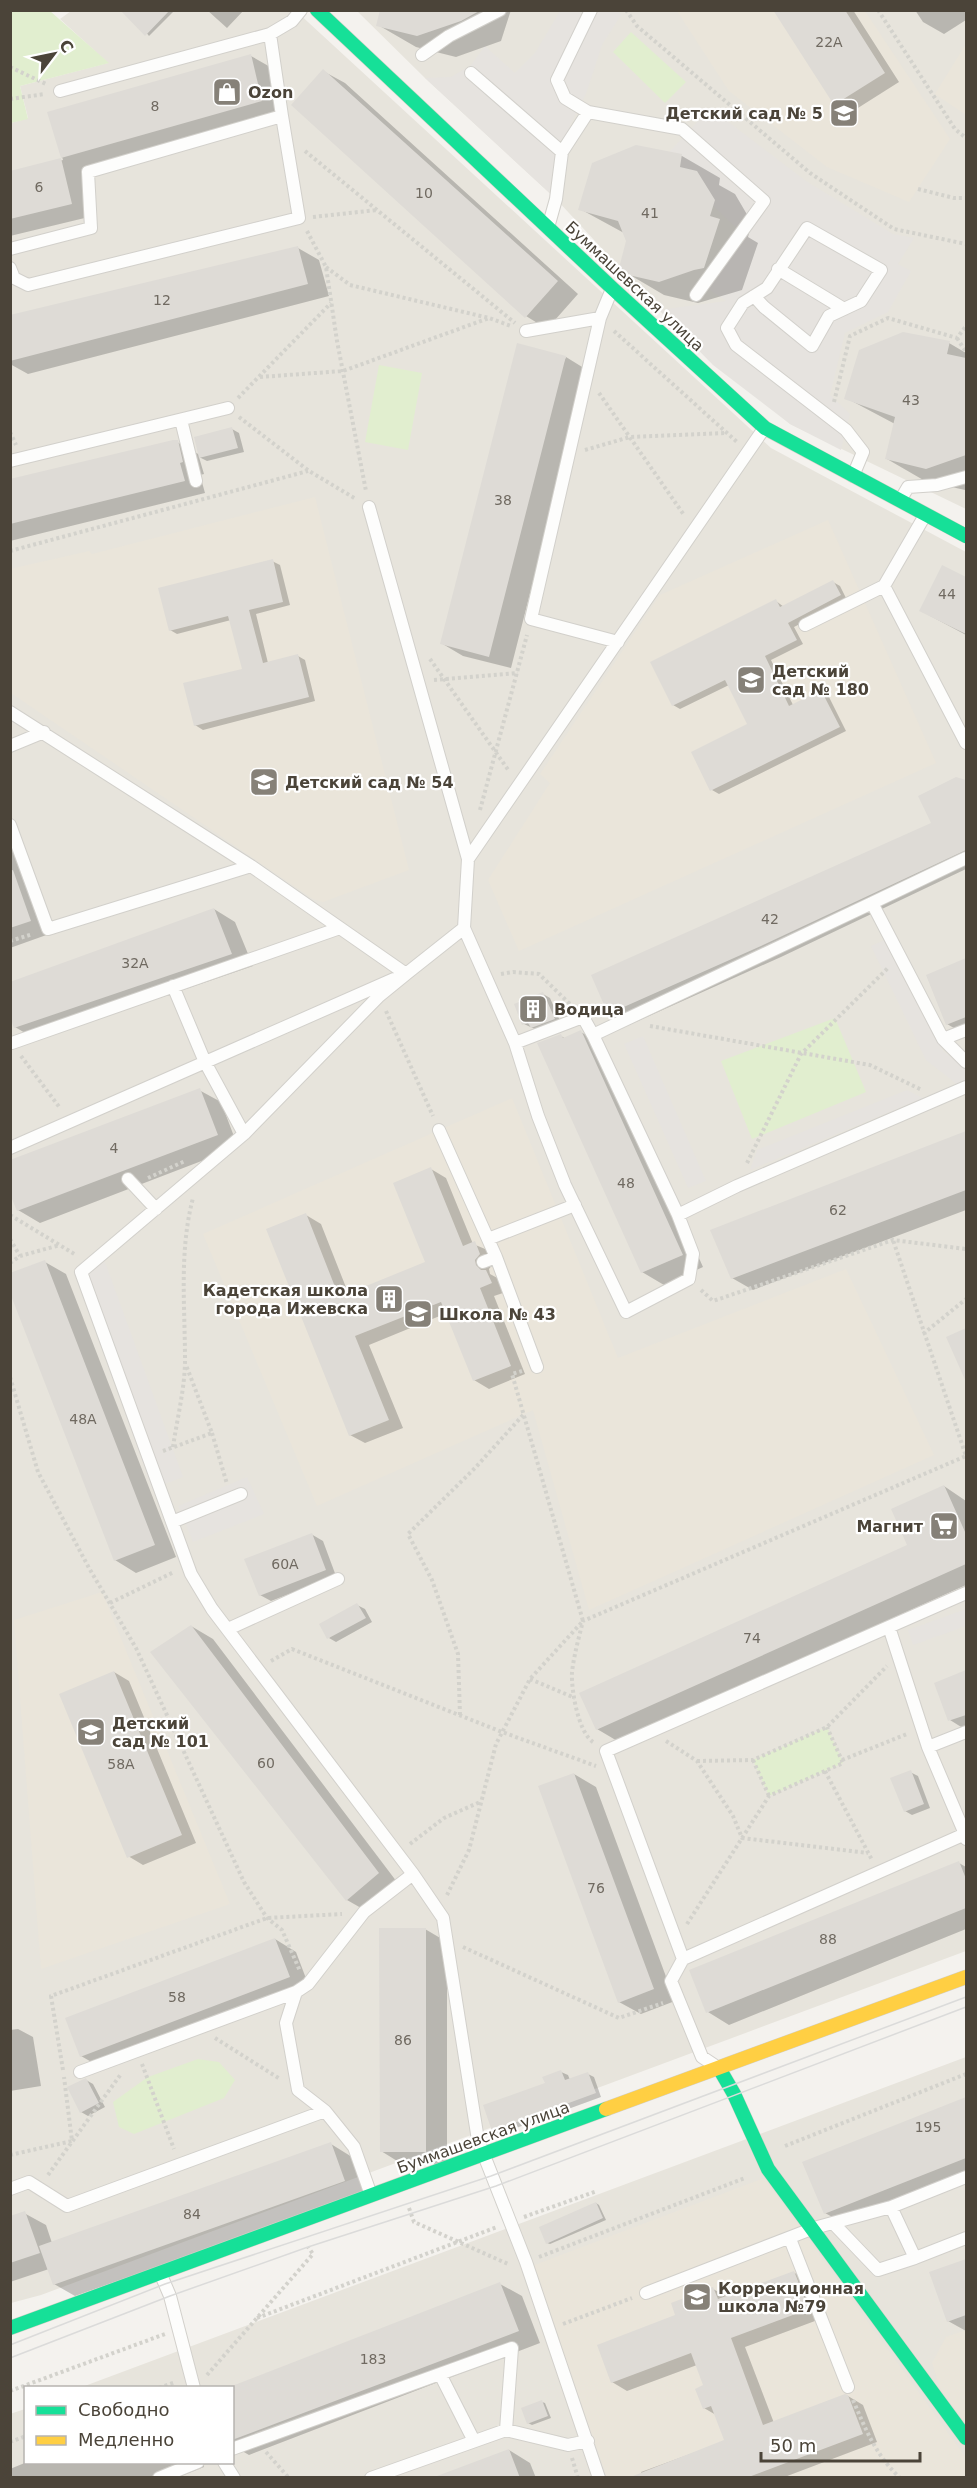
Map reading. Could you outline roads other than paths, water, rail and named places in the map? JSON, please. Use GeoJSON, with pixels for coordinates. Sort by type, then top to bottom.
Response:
{"type":"FeatureCollection","features":[{"type":"Feature","properties":{"kind":"street","name":"Буммашевская улица"},"geometry":{"type":"LineString","coordinates":[[317,10],[612,288],[765,428],[924,516],[966,536]]}},
{"type":"Feature","properties":{"kind":"street","name":"Буммашевская улица"},"geometry":{"type":"LineString","coordinates":[[10,2328],[966,1977]]}},
{"type":"Feature","properties":{"kind":"street"},"geometry":{"type":"LineString","coordinates":[[719,2068],[734,2094],[768,2169],[814,2228],[966,2438]]}},
{"type":"Feature","properties":{"kind":"lane"},"geometry":{"type":"LineString","coordinates":[[60,91],[270,34],[292,21],[301,10]]}},
{"type":"Feature","properties":{"kind":"lane"},"geometry":{"type":"LineString","coordinates":[[422,55],[448,36],[500,10]]}},
{"type":"Feature","properties":{"kind":"lane"},"geometry":{"type":"LineString","coordinates":[[591,10],[557,80],[565,98],[588,112],[682,129],[764,201],[696,295]]}},
{"type":"Feature","properties":{"kind":"lane"},"geometry":{"type":"LineString","coordinates":[[10,268],[14,278],[28,285],[299,218],[270,34]]}},
{"type":"Feature","properties":{"kind":"lane"},"geometry":{"type":"LineString","coordinates":[[471,73],[562,152]]}},
{"type":"Feature","properties":{"kind":"lane"},"geometry":{"type":"LineString","coordinates":[[548,227],[556,199],[562,152],[588,112]]}},
{"type":"Feature","properties":{"kind":"lane"},"geometry":{"type":"LineString","coordinates":[[10,249],[91,228],[88,172],[282,116]]}},
{"type":"Feature","properties":{"kind":"lane"},"geometry":{"type":"LineString","coordinates":[[754,296],[764,308],[812,346],[829,316],[861,301],[881,270],[807,228],[767,288],[754,296],[743,303],[727,328],[736,345],[846,429],[863,452],[853,477]]}},
{"type":"Feature","properties":{"kind":"lane"},"geometry":{"type":"LineString","coordinates":[[778,269],[844,309]]}},
{"type":"Feature","properties":{"kind":"lane"},"geometry":{"type":"LineString","coordinates":[[612,288],[600,318],[531,619],[618,642]]}},
{"type":"Feature","properties":{"kind":"lane"},"geometry":{"type":"LineString","coordinates":[[526,331],[600,318]]}},
{"type":"Feature","properties":{"kind":"lane"},"geometry":{"type":"LineString","coordinates":[[10,461],[228,408]]}},
{"type":"Feature","properties":{"kind":"lane"},"geometry":{"type":"LineString","coordinates":[[181,420],[196,481]]}},
{"type":"Feature","properties":{"kind":"lane"},"geometry":{"type":"LineString","coordinates":[[468,859],[765,428]]}},
{"type":"Feature","properties":{"kind":"lane"},"geometry":{"type":"LineString","coordinates":[[899,501],[908,487],[937,485],[966,477]]}},
{"type":"Feature","properties":{"kind":"lane"},"geometry":{"type":"LineString","coordinates":[[369,507],[468,859],[464,928],[515,1043],[538,1116],[575,1205],[626,1312],[689,1280],[693,1254],[678,1215],[583,1017],[515,1043]]}},
{"type":"Feature","properties":{"kind":"lane"},"geometry":{"type":"LineString","coordinates":[[805,625],[884,586],[924,516]]}},
{"type":"Feature","properties":{"kind":"lane"},"geometry":{"type":"LineString","coordinates":[[884,586],[966,743]]}},
{"type":"Feature","properties":{"kind":"lane"},"geometry":{"type":"LineString","coordinates":[[10,712],[251,866],[406,974]]}},
{"type":"Feature","properties":{"kind":"lane"},"geometry":{"type":"LineString","coordinates":[[10,746],[44,732]]}},
{"type":"Feature","properties":{"kind":"lane"},"geometry":{"type":"LineString","coordinates":[[10,825],[48,929],[251,866]]}},
{"type":"Feature","properties":{"kind":"lane"},"geometry":{"type":"LineString","coordinates":[[593,1035],[966,858]]}},
{"type":"Feature","properties":{"kind":"lane"},"geometry":{"type":"LineString","coordinates":[[872,903],[943,1039],[966,1062]]}},
{"type":"Feature","properties":{"kind":"lane"},"geometry":{"type":"LineString","coordinates":[[12,1043],[340,928]]}},
{"type":"Feature","properties":{"kind":"lane"},"geometry":{"type":"LineString","coordinates":[[464,928],[380,996],[244,1134],[81,1272],[188,1565],[212,1609],[413,1874],[442,1918],[478,2140],[526,2262],[599,2478]]}},
{"type":"Feature","properties":{"kind":"lane"},"geometry":{"type":"LineString","coordinates":[[10,1148],[406,974]]}},
{"type":"Feature","properties":{"kind":"lane"},"geometry":{"type":"LineString","coordinates":[[173,986],[205,1062],[244,1134]]}},
{"type":"Feature","properties":{"kind":"lane"},"geometry":{"type":"LineString","coordinates":[[943,1039],[966,1030]]}},
{"type":"Feature","properties":{"kind":"lane"},"geometry":{"type":"LineString","coordinates":[[678,1215],[737,1186],[966,1087]]}},
{"type":"Feature","properties":{"kind":"lane"},"geometry":{"type":"LineString","coordinates":[[440,1130],[496,1257],[537,1366]]}},
{"type":"Feature","properties":{"kind":"lane"},"geometry":{"type":"LineString","coordinates":[[128,1179],[156,1209]]}},
{"type":"Feature","properties":{"kind":"lane"},"geometry":{"type":"LineString","coordinates":[[488,1239],[575,1205]]}},
{"type":"Feature","properties":{"kind":"lane"},"geometry":{"type":"LineString","coordinates":[[483,1262],[496,1257]]}},
{"type":"Feature","properties":{"kind":"lane"},"geometry":{"type":"LineString","coordinates":[[172,1522],[236,1496]]}},
{"type":"Feature","properties":{"kind":"lane"},"geometry":{"type":"LineString","coordinates":[[228,1629],[338,1580]]}},
{"type":"Feature","properties":{"kind":"lane"},"geometry":{"type":"LineString","coordinates":[[683,1959],[606,1750],[966,1593]]}},
{"type":"Feature","properties":{"kind":"lane"},"geometry":{"type":"LineString","coordinates":[[719,2068],[702,2058],[671,1981],[683,1959],[965,1836],[928,1747],[889,1627]]}},
{"type":"Feature","properties":{"kind":"lane"},"geometry":{"type":"LineString","coordinates":[[928,1747],[966,1732]]}},
{"type":"Feature","properties":{"kind":"lane"},"geometry":{"type":"LineString","coordinates":[[80,2072],[296,1992],[308,1984],[364,1912],[413,1874]]}},
{"type":"Feature","properties":{"kind":"lane"},"geometry":{"type":"LineString","coordinates":[[296,1992],[286,2023],[298,2090],[325,2111],[354,2147],[372,2195]]}},
{"type":"Feature","properties":{"kind":"lane"},"geometry":{"type":"LineString","coordinates":[[10,2189],[29,2182],[67,2206],[325,2111]]}},
{"type":"Feature","properties":{"kind":"lane"},"geometry":{"type":"LineString","coordinates":[[646,2293],[814,2228],[891,2207],[966,2177]]}},
{"type":"Feature","properties":{"kind":"lane"},"geometry":{"type":"LineString","coordinates":[[891,2207],[915,2258]]}},
{"type":"Feature","properties":{"kind":"lane"},"geometry":{"type":"LineString","coordinates":[[833,2223],[878,2270],[966,2238]]}},
{"type":"Feature","properties":{"kind":"lane"},"geometry":{"type":"LineString","coordinates":[[790,2239],[848,2387]]}},
{"type":"Feature","properties":{"kind":"lane"},"geometry":{"type":"LineString","coordinates":[[160,2274],[170,2296],[193,2386]]}},
{"type":"Feature","properties":{"kind":"lane"},"geometry":{"type":"LineString","coordinates":[[234,2448],[512,2348],[506,2430]]}},
{"type":"Feature","properties":{"kind":"lane"},"geometry":{"type":"LineString","coordinates":[[440,2374],[474,2441]]}},
{"type":"Feature","properties":{"kind":"lane"},"geometry":{"type":"LineString","coordinates":[[371,2478],[506,2430],[568,2445],[588,2441]]}},
{"type":"Feature","properties":{"kind":"lane"},"geometry":{"type":"LineString","coordinates":[[159,2478],[195,2464]]}},
{"type":"Feature","properties":{"kind":"lane"},"geometry":{"type":"LineString","coordinates":[[225,2464],[234,2478]]}},
{"type":"Feature","properties":{"kind":"tram line"},"geometry":{"type":"LineString","coordinates":[[10,2345],[165,2284],[491,2176],[966,1997]]}},
{"type":"Feature","properties":{"kind":"tram line"},"geometry":{"type":"LineString","coordinates":[[10,2358],[170,2296],[308,2247],[496,2186],[966,2007]]}},
{"type":"Feature","properties":{"kind":"place","name":"Ozon"},"geometry":{"type":"Point","coordinates":[227,92]}},
{"type":"Feature","properties":{"kind":"place","name":"Детский сад № 5"},"geometry":{"type":"Point","coordinates":[844,113]}},
{"type":"Feature","properties":{"kind":"place","name":"Детский сад № 180"},"geometry":{"type":"Point","coordinates":[751,680]}},
{"type":"Feature","properties":{"kind":"place","name":"Детский сад № 54"},"geometry":{"type":"Point","coordinates":[264,782]}},
{"type":"Feature","properties":{"kind":"place","name":"Водица"},"geometry":{"type":"Point","coordinates":[533,1009]}},
{"type":"Feature","properties":{"kind":"place","name":"Кадетская школа города Ижевска"},"geometry":{"type":"Point","coordinates":[389,1299]}},
{"type":"Feature","properties":{"kind":"place","name":"Школа № 43"},"geometry":{"type":"Point","coordinates":[418,1314]}},
{"type":"Feature","properties":{"kind":"place","name":"Магнит"},"geometry":{"type":"Point","coordinates":[944,1526]}},
{"type":"Feature","properties":{"kind":"place","name":"Детский сад № 101"},"geometry":{"type":"Point","coordinates":[91,1732]}},
{"type":"Feature","properties":{"kind":"place","name":"Коррекционная школа №79"},"geometry":{"type":"Point","coordinates":[697,2297]}}]}
